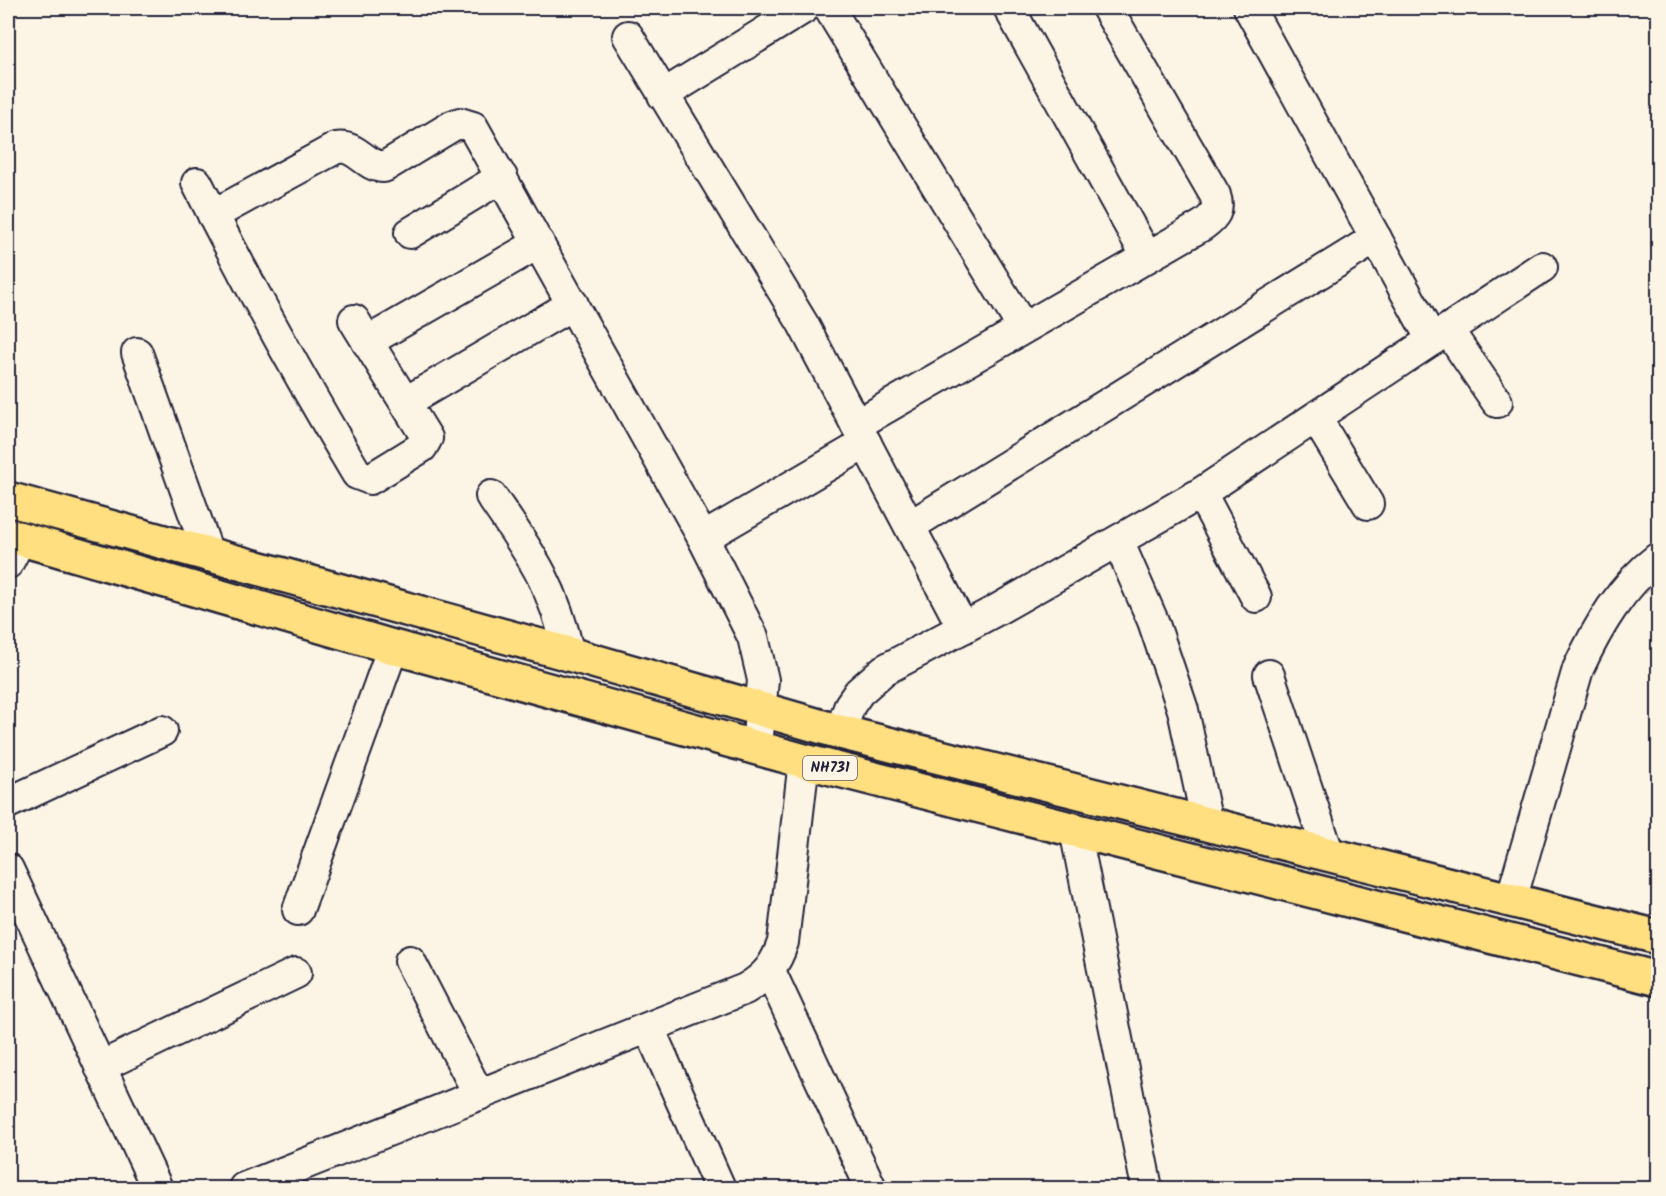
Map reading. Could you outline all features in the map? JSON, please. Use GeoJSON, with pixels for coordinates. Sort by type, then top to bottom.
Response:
{"type":"FeatureCollection","features":[{"type":"Feature","properties":{"kind":"highway","name":"NH731"},"geometry":{"type":"LineString","coordinates":[[8,500],[569,654],[840,732],[1659,937]]}},
{"type":"Feature","properties":{"kind":"highway","name":"NH731"},"geometry":{"type":"LineString","coordinates":[[12,546],[393,647],[804,761],[1659,979]]}},
{"type":"Feature","properties":{"kind":"street"},"geometry":{"type":"LineString","coordinates":[[663,95],[804,8]]}},
{"type":"Feature","properties":{"kind":"street"},"geometry":{"type":"LineString","coordinates":[[829,8],[1023,328]]}},
{"type":"Feature","properties":{"kind":"street"},"geometry":{"type":"LineString","coordinates":[[1009,8],[1147,257]]}},
{"type":"Feature","properties":{"kind":"street"},"geometry":{"type":"LineString","coordinates":[[703,538],[1023,328],[1212,219],[1218,208],[1217,202],[1107,8]]}},
{"type":"Feature","properties":{"kind":"street"},"geometry":{"type":"LineString","coordinates":[[1249,8],[1376,238],[1440,335],[1497,402]]}},
{"type":"Feature","properties":{"kind":"street"},"geometry":{"type":"LineString","coordinates":[[628,36],[803,324],[963,628]]}},
{"type":"Feature","properties":{"kind":"street"},"geometry":{"type":"LineString","coordinates":[[213,215],[336,148],[348,147],[374,165],[384,167],[460,123],[467,124],[477,132],[703,538],[753,637],[759,654],[763,680],[757,747]]}},
{"type":"Feature","properties":{"kind":"street"},"geometry":{"type":"LineString","coordinates":[[411,233],[502,177]]}},
{"type":"Feature","properties":{"kind":"street"},"geometry":{"type":"LineString","coordinates":[[197,183],[308,393],[362,478],[375,478],[426,443],[425,433],[361,331],[539,243]]}},
{"type":"Feature","properties":{"kind":"street"},"geometry":{"type":"LineString","coordinates":[[910,525],[1376,238]]}},
{"type":"Feature","properties":{"kind":"street"},"geometry":{"type":"LineString","coordinates":[[840,732],[850,705],[868,682],[884,670],[963,628],[1201,493],[1542,267]]}},
{"type":"Feature","properties":{"kind":"street"},"geometry":{"type":"LineString","coordinates":[[406,402],[573,304]]}},
{"type":"Feature","properties":{"kind":"street"},"geometry":{"type":"LineString","coordinates":[[137,353],[209,556]]}},
{"type":"Feature","properties":{"kind":"street"},"geometry":{"type":"LineString","coordinates":[[1316,418],[1368,504]]}},
{"type":"Feature","properties":{"kind":"street"},"geometry":{"type":"LineString","coordinates":[[1201,493],[1256,597]]}},
{"type":"Feature","properties":{"kind":"street"},"geometry":{"type":"LineString","coordinates":[[491,496],[537,563],[550,588],[561,617],[569,654]]}},
{"type":"Feature","properties":{"kind":"street"},"geometry":{"type":"LineString","coordinates":[[1118,541],[1153,621],[1183,710],[1207,823]]}},
{"type":"Feature","properties":{"kind":"street"},"geometry":{"type":"LineString","coordinates":[[1511,900],[1578,669],[1594,634],[1618,599],[1659,558]]}},
{"type":"Feature","properties":{"kind":"street"},"geometry":{"type":"LineString","coordinates":[[298,909],[393,647]]}},
{"type":"Feature","properties":{"kind":"street"},"geometry":{"type":"LineString","coordinates":[[1269,675],[1329,855]]}},
{"type":"Feature","properties":{"kind":"street"},"geometry":{"type":"LineString","coordinates":[[8,803],[162,731]]}},
{"type":"Feature","properties":{"kind":"street"},"geometry":{"type":"LineString","coordinates":[[244,1188],[650,1028],[760,981],[778,957],[783,942],[804,761]]}},
{"type":"Feature","properties":{"kind":"street"},"geometry":{"type":"LineString","coordinates":[[1075,830],[1147,1188]]}},
{"type":"Feature","properties":{"kind":"street"},"geometry":{"type":"LineString","coordinates":[[8,869],[157,1188]]}},
{"type":"Feature","properties":{"kind":"street"},"geometry":{"type":"LineString","coordinates":[[410,961],[479,1095]]}},
{"type":"Feature","properties":{"kind":"street"},"geometry":{"type":"LineString","coordinates":[[770,970],[871,1188]]}},
{"type":"Feature","properties":{"kind":"street"},"geometry":{"type":"LineString","coordinates":[[100,1066],[296,973]]}},
{"type":"Feature","properties":{"kind":"street"},"geometry":{"type":"LineString","coordinates":[[650,1028],[720,1188]]}}]}
